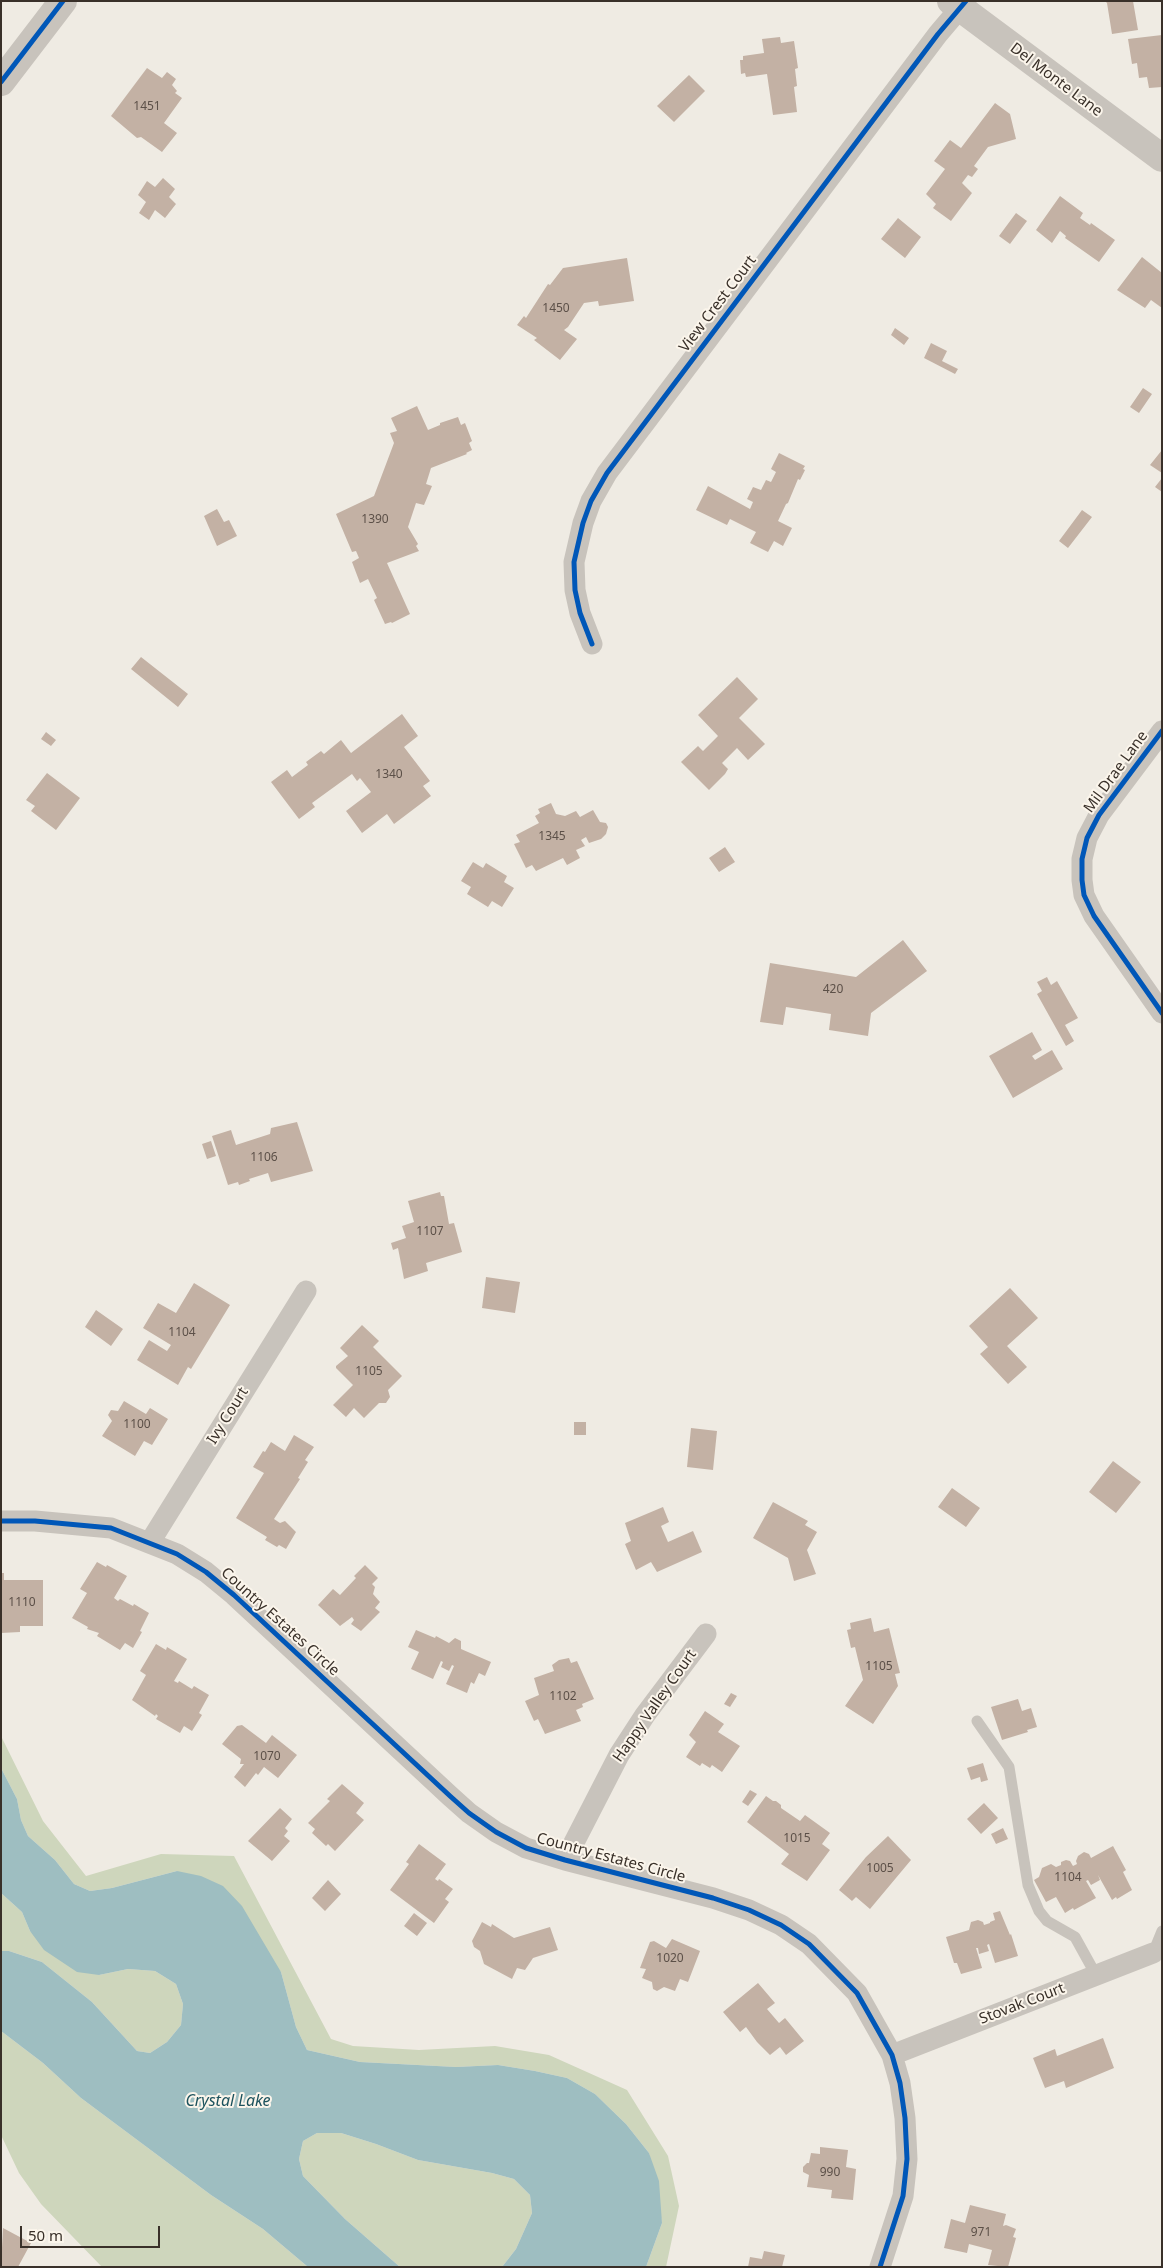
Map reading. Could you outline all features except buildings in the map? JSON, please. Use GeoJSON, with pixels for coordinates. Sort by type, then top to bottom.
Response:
{"type":"FeatureCollection","features":[{"type":"Feature","properties":{"kind":"street"},"geometry":{"type":"LineString","coordinates":[[1,82],[63,1]]}},
{"type":"Feature","properties":{"kind":"street","name":"Del Monte Lane"},"geometry":{"type":"LineString","coordinates":[[959,4],[1162,158]]}},
{"type":"Feature","properties":{"kind":"street","name":"View Crest Court"},"geometry":{"type":"LineString","coordinates":[[592,644],[580,613],[575,590],[574,562],[583,524],[591,501],[607,473],[959,4]]}},
{"type":"Feature","properties":{"kind":"street","name":"Mil Drae Lane"},"geometry":{"type":"LineString","coordinates":[[1162,731],[1099,815],[1087,838],[1082,859],[1084,896],[1094,916],[1162,1013]]}},
{"type":"Feature","properties":{"kind":"street","name":"Ivy Court"},"geometry":{"type":"LineString","coordinates":[[150,1542],[306,1291]]}},
{"type":"Feature","properties":{"kind":"street","name":"Country Estates Circle"},"geometry":{"type":"LineString","coordinates":[[1,1520],[45,1521],[110,1528],[177,1554],[199,1567],[234,1595],[469,1813],[496,1832],[526,1848],[713,1898],[749,1910],[781,1925],[809,1944],[857,1993],[892,2055],[900,2082],[905,2118],[907,2159],[903,2196],[880,2267]]}},
{"type":"Feature","properties":{"kind":"street","name":"Happy Valley Court"},"geometry":{"type":"LineString","coordinates":[[566,1860],[619,1755],[645,1715],[706,1634]]}},
{"type":"Feature","properties":{"kind":"street","name":"Stovak Court"},"geometry":{"type":"LineString","coordinates":[[892,2055],[1153,1953]]}},
{"type":"Feature","properties":{"kind":"lane"},"geometry":{"type":"LineString","coordinates":[[977,1721],[1009,1767],[1020,1824],[1028,1885],[1039,1911],[1047,1921],[1075,1937],[1096,1975]]}},
{"type":"Feature","properties":{"kind":"lane"},"geometry":{"type":"LineString","coordinates":[[1153,1953],[1162,1931]]}},
{"type":"Feature","properties":{"kind":"green space"},"geometry":{"type":"Polygon","coordinates":[[[1,1736],[43,1821],[86,1876],[161,1854],[234,1856],[331,2039],[353,2046],[419,2050],[495,2046],[549,2055],[627,2090],[668,2156],[679,2206],[666,2267],[646,2267],[662,2223],[649,2153],[626,2124],[595,2094],[567,2078],[498,2065],[456,2067],[360,2062],[307,2050],[296,2027],[281,1972],[177,1871],[112,1888],[90,1891],[74,1884],[55,1860],[28,1836],[21,1820],[17,1799],[1,1768],[1,1736]]]}},
{"type":"Feature","properties":{"kind":"green space"},"geometry":{"type":"Polygon","coordinates":[[[1,1893],[22,1912],[30,1931],[99,1975],[128,1969],[155,1971],[176,1984],[183,2004],[181,2025],[167,2042],[150,2053],[137,2051],[92,2002],[42,1962],[9,1951],[1,1951],[1,1893]]]}},
{"type":"Feature","properties":{"kind":"green space"},"geometry":{"type":"Polygon","coordinates":[[[1,2031],[43,2063],[81,2098],[211,2195],[263,2229],[308,2267],[102,2267],[41,2204],[19,2173],[1,2135],[1,2031]]]}},
{"type":"Feature","properties":{"kind":"green space"},"geometry":{"type":"Polygon","coordinates":[[[317,2133],[341,2133],[418,2160],[492,2173],[514,2179],[530,2195],[532,2213],[516,2249],[502,2267],[400,2267],[345,2219],[303,2176],[299,2159],[303,2141],[317,2133]]]}},
{"type":"Feature","properties":{"kind":"water","name":"Crystal Lake"},"geometry":{"type":"Polygon","coordinates":[[[1,1768],[17,1799],[21,1820],[28,1836],[55,1860],[74,1884],[90,1891],[112,1888],[177,1871],[201,1876],[223,1886],[242,1906],[281,1972],[296,2027],[307,2050],[360,2062],[456,2067],[498,2065],[567,2078],[595,2094],[626,2124],[649,2153],[659,2181],[662,2223],[646,2267],[502,2267],[516,2249],[532,2213],[530,2195],[514,2179],[492,2173],[418,2160],[341,2133],[317,2133],[303,2141],[299,2159],[303,2176],[345,2219],[400,2267],[308,2267],[263,2229],[211,2195],[81,2098],[43,2063],[1,2031],[1,1951],[9,1951],[42,1962],[92,2002],[137,2051],[150,2053],[167,2042],[181,2025],[183,2004],[176,1984],[155,1971],[128,1969],[99,1975],[77,1972],[44,1950],[30,1931],[22,1912],[1,1893],[1,1768]]]}},
{"type":"Feature","properties":{"kind":"cycle path"},"geometry":{"type":"LineString","coordinates":[[1,82],[63,1]]}},
{"type":"Feature","properties":{"kind":"cycle path"},"geometry":{"type":"LineString","coordinates":[[592,644],[580,613],[575,590],[574,562],[583,523],[591,501],[607,473],[938,34],[966,1]]}},
{"type":"Feature","properties":{"kind":"cycle path"},"geometry":{"type":"LineString","coordinates":[[1162,731],[1099,815],[1087,838],[1082,859],[1084,895],[1094,916],[1162,1013]]}},
{"type":"Feature","properties":{"kind":"cycle path"},"geometry":{"type":"LineString","coordinates":[[1,1521],[35,1521],[111,1528],[177,1554],[206,1572],[234,1595],[450,1796],[469,1813],[496,1832],[526,1848],[565,1860],[713,1898],[749,1910],[781,1925],[809,1944],[857,1993],[892,2055],[900,2083],[905,2118],[907,2159],[903,2196],[880,2267]]}}]}
